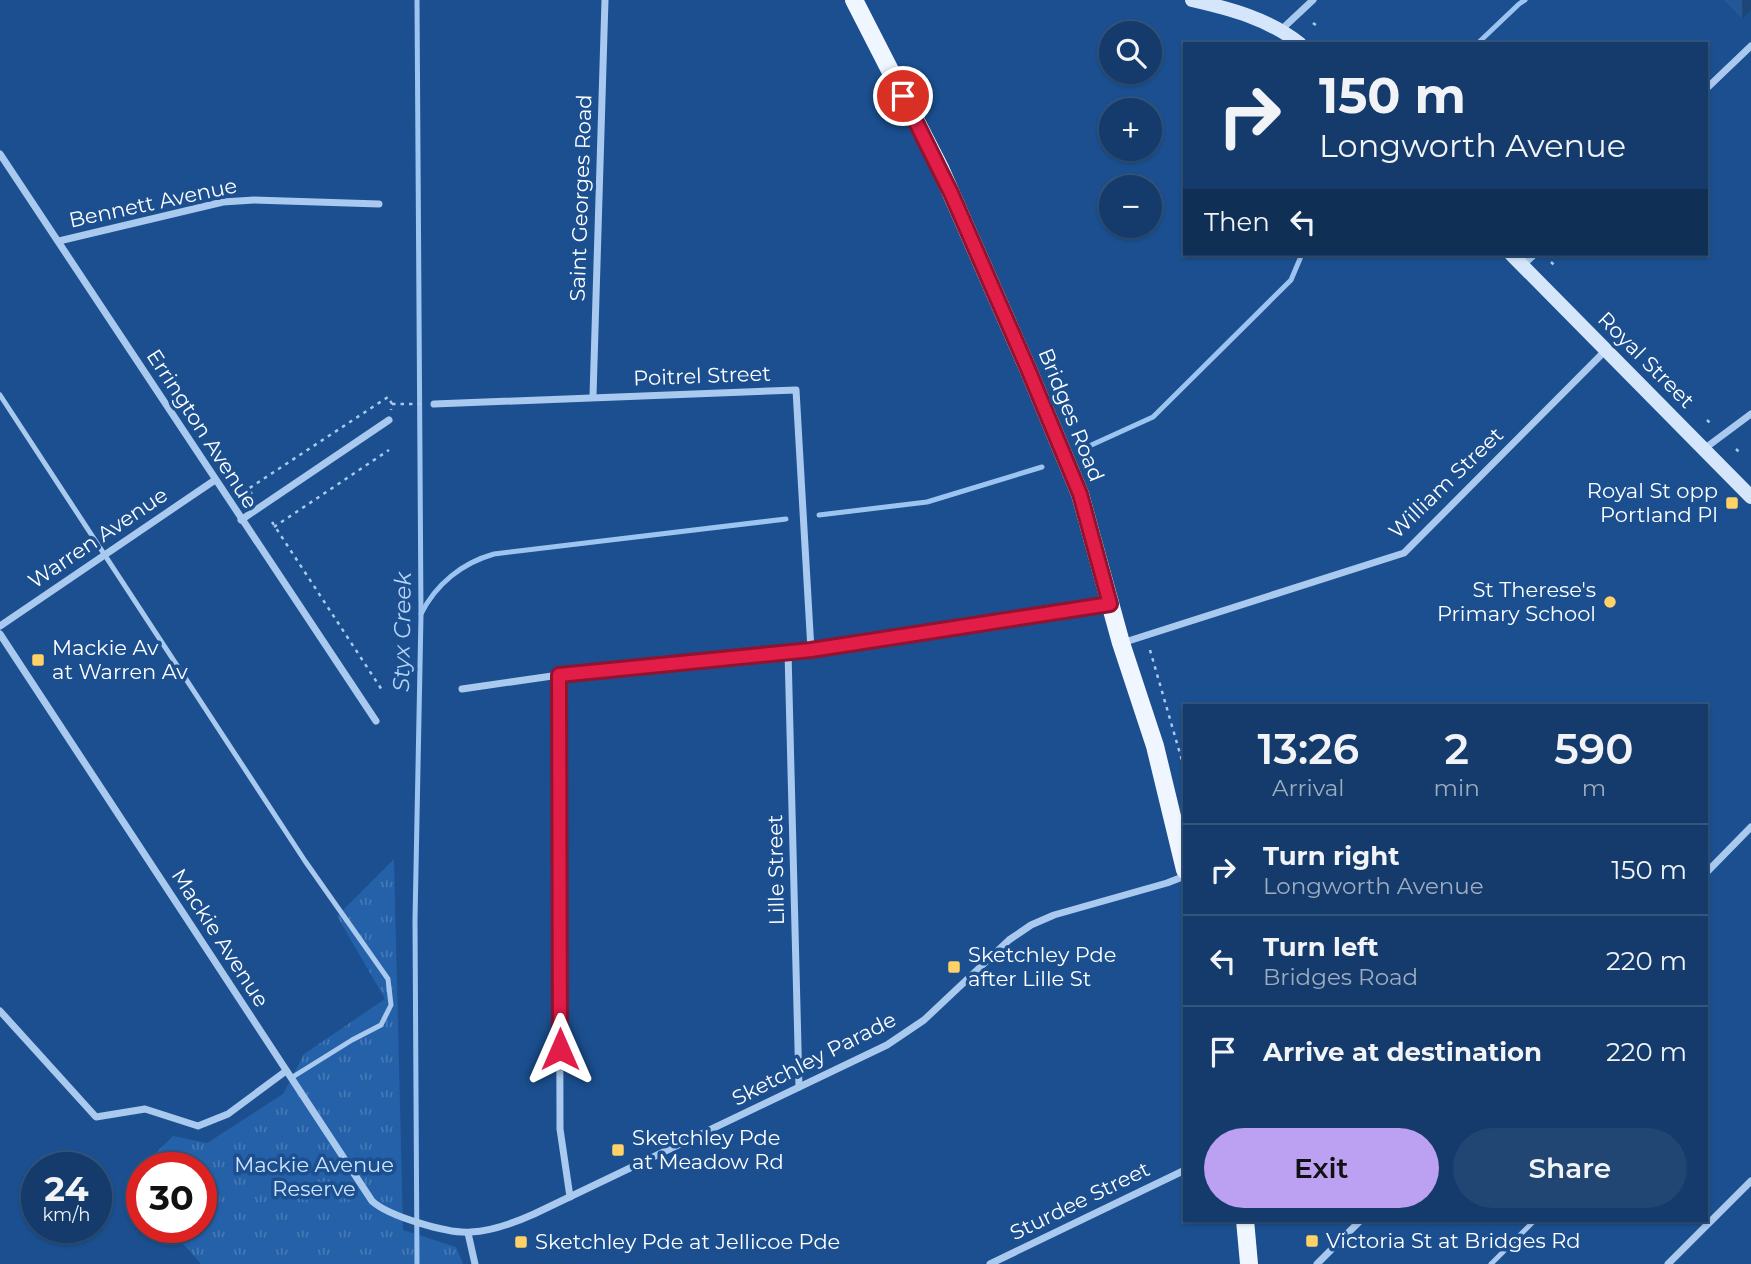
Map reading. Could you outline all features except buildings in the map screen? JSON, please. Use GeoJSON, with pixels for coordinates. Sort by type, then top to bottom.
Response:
{"type":"FeatureCollection","features":[{"type":"Feature","properties":{"kind":"main road","name":"Bridges Road"},"geometry":{"type":"LineString","coordinates":[[854,0],[940,168],[1080,494],[1121,643],[1155,746],[1183,862]]}},
{"type":"Feature","properties":{"kind":"main road"},"geometry":{"type":"LineString","coordinates":[[1192,0],[1244,13],[1282,29],[1298,42]]}},
{"type":"Feature","properties":{"kind":"main road","name":"Royal Street"},"geometry":{"type":"LineString","coordinates":[[1513,256],[1751,497]]}},
{"type":"Feature","properties":{"kind":"main road"},"geometry":{"type":"LineString","coordinates":[[1245,1222],[1249,1264]]}},
{"type":"Feature","properties":{"kind":"street","name":"Saint Georges Road"},"geometry":{"type":"LineString","coordinates":[[593,397],[605,0]]}},
{"type":"Feature","properties":{"kind":"street"},"geometry":{"type":"LineString","coordinates":[[1282,29],[1313,0]]}},
{"type":"Feature","properties":{"kind":"street"},"geometry":{"type":"LineString","coordinates":[[1708,87],[1751,47]]}},
{"type":"Feature","properties":{"kind":"street","name":"Errington Avenue"},"geometry":{"type":"LineString","coordinates":[[0,154],[376,721]]}},
{"type":"Feature","properties":{"kind":"street","name":"Bennett Avenue"},"geometry":{"type":"LineString","coordinates":[[59,241],[223,202],[254,200],[379,204]]}},
{"type":"Feature","properties":{"kind":"street"},"geometry":{"type":"LineString","coordinates":[[1522,266],[1533,256]]}},
{"type":"Feature","properties":{"kind":"street","name":"William Street"},"geometry":{"type":"LineString","coordinates":[[1121,643],[1404,552],[1606,350]]}},
{"type":"Feature","properties":{"kind":"street","name":"Poitrel Street"},"geometry":{"type":"LineString","coordinates":[[434,404],[796,390],[811,650]]}},
{"type":"Feature","properties":{"kind":"street"},"geometry":{"type":"LineString","coordinates":[[1704,449],[1751,414]]}},
{"type":"Feature","properties":{"kind":"street"},"geometry":{"type":"LineString","coordinates":[[241,520],[389,420]]}},
{"type":"Feature","properties":{"kind":"street","name":"Warren Avenue"},"geometry":{"type":"LineString","coordinates":[[0,626],[215,480]]}},
{"type":"Feature","properties":{"kind":"street"},"geometry":{"type":"LineString","coordinates":[[461,689],[559,675],[811,650],[1110,604]]}},
{"type":"Feature","properties":{"kind":"street","name":"Mackie Avenue"},"geometry":{"type":"LineString","coordinates":[[0,634],[372,1201],[394,1215],[437,1226]]}},
{"type":"Feature","properties":{"kind":"street","name":"Lille Street"},"geometry":{"type":"LineString","coordinates":[[788,652],[799,1087]]}},
{"type":"Feature","properties":{"kind":"street"},"geometry":{"type":"LineString","coordinates":[[559,675],[560,1129],[569,1198]]}},
{"type":"Feature","properties":{"kind":"street"},"geometry":{"type":"LineString","coordinates":[[1708,871],[1751,827]]}},
{"type":"Feature","properties":{"kind":"street","name":"Sketchley Parade"},"geometry":{"type":"LineString","coordinates":[[437,1226],[468,1233],[513,1224],[569,1198],[887,1045],[907,1033],[944,1003],[1009,940],[1031,925],[1054,915],[1183,877]]}},
{"type":"Feature","properties":{"kind":"street"},"geometry":{"type":"LineString","coordinates":[[0,1012],[96,1117],[145,1109],[198,1126],[228,1114],[288,1074]]}},
{"type":"Feature","properties":{"kind":"street","name":"Sturdee Street"},"geometry":{"type":"LineString","coordinates":[[990,1264],[1183,1171]]}},
{"type":"Feature","properties":{"kind":"street"},"geometry":{"type":"LineString","coordinates":[[1668,1264],[1751,1181]]}},
{"type":"Feature","properties":{"kind":"street"},"geometry":{"type":"LineString","coordinates":[[1317,1264],[1359,1222]]}},
{"type":"Feature","properties":{"kind":"street"},"geometry":{"type":"LineString","coordinates":[[468,1233],[475,1264]]}},
{"type":"Feature","properties":{"kind":"lane"},"geometry":{"type":"LineString","coordinates":[[0,396],[305,861],[388,979],[391,1005],[381,1025],[288,1074]]}},
{"type":"Feature","properties":{"kind":"lane"},"geometry":{"type":"LineString","coordinates":[[1491,1264],[1533,1222]]}},
{"type":"Feature","properties":{"kind":"path"},"geometry":{"type":"LineString","coordinates":[[252,494],[248,489],[388,397],[392,404],[434,404]]}},
{"type":"Feature","properties":{"kind":"path"},"geometry":{"type":"LineString","coordinates":[[1707,420],[1711,424]]}},
{"type":"Feature","properties":{"kind":"path"},"geometry":{"type":"LineString","coordinates":[[1736,449],[1740,453]]}},
{"type":"Feature","properties":{"kind":"path"},"geometry":{"type":"LineString","coordinates":[[274,527],[389,450]]}},
{"type":"Feature","properties":{"kind":"path"},"geometry":{"type":"LineString","coordinates":[[272,523],[382,690]]}},
{"type":"Feature","properties":{"kind":"path"},"geometry":{"type":"LineString","coordinates":[[1150,650],[1183,764]]}},
{"type":"Feature","properties":{"kind":"green space","name":"Mackie Avenue Reserve"},"geometry":{"type":"Polygon","coordinates":[[[394,859],[403,1230],[456,1247],[463,1264],[201,1264],[182,1243],[217,1243],[217,1152],[157,1152],[173,1136],[207,1143],[283,1094],[304,1054],[385,999],[337,916],[394,859]]]}},
{"type":"Feature","properties":{"kind":"waterway","name":"Styx Creek"},"geometry":{"type":"LineString","coordinates":[[417,0],[421,615],[415,920],[417,1264]]}},
{"type":"Feature","properties":{"kind":"waterway"},"geometry":{"type":"LineString","coordinates":[[1479,42],[1525,0]]}},
{"type":"Feature","properties":{"kind":"waterway"},"geometry":{"type":"LineString","coordinates":[[1087,447],[1153,417],[1291,280],[1301,256]]}},
{"type":"Feature","properties":{"kind":"waterway"},"geometry":{"type":"LineString","coordinates":[[819,515],[927,502],[1042,467]]}},
{"type":"Feature","properties":{"kind":"waterway"},"geometry":{"type":"LineString","coordinates":[[421,614],[434,593],[451,576],[471,563],[494,554],[786,519]]}},
{"type":"Feature","properties":{"kind":"place","name":"Royal St opp Portland Pl"},"geometry":{"type":"Point","coordinates":[1732,503]}},
{"type":"Feature","properties":{"kind":"place","name":"St Therese's Primary School"},"geometry":{"type":"Point","coordinates":[1610,602]}},
{"type":"Feature","properties":{"kind":"place","name":"Mackie Av at Warren Av"},"geometry":{"type":"Point","coordinates":[38,660]}},
{"type":"Feature","properties":{"kind":"place","name":"Sketchley Pde after Lille St"},"geometry":{"type":"Point","coordinates":[954,967]}},
{"type":"Feature","properties":{"kind":"place","name":"Sketchley Pde at Meadow Rd"},"geometry":{"type":"Point","coordinates":[618,1150]}},
{"type":"Feature","properties":{"kind":"place","name":"Victoria St at Bridges Rd"},"geometry":{"type":"Point","coordinates":[1312,1241]}},
{"type":"Feature","properties":{"kind":"place","name":"Sketchley Pde at Jellicoe Pde"},"geometry":{"type":"Point","coordinates":[521,1242]}},
{"type":"Feature","properties":{"kind":"route"},"geometry":{"type":"LineString","coordinates":[[560,1049],[559,675],[811,650],[1110,604],[1080,494],[940,168],[903,96]]}}]}
